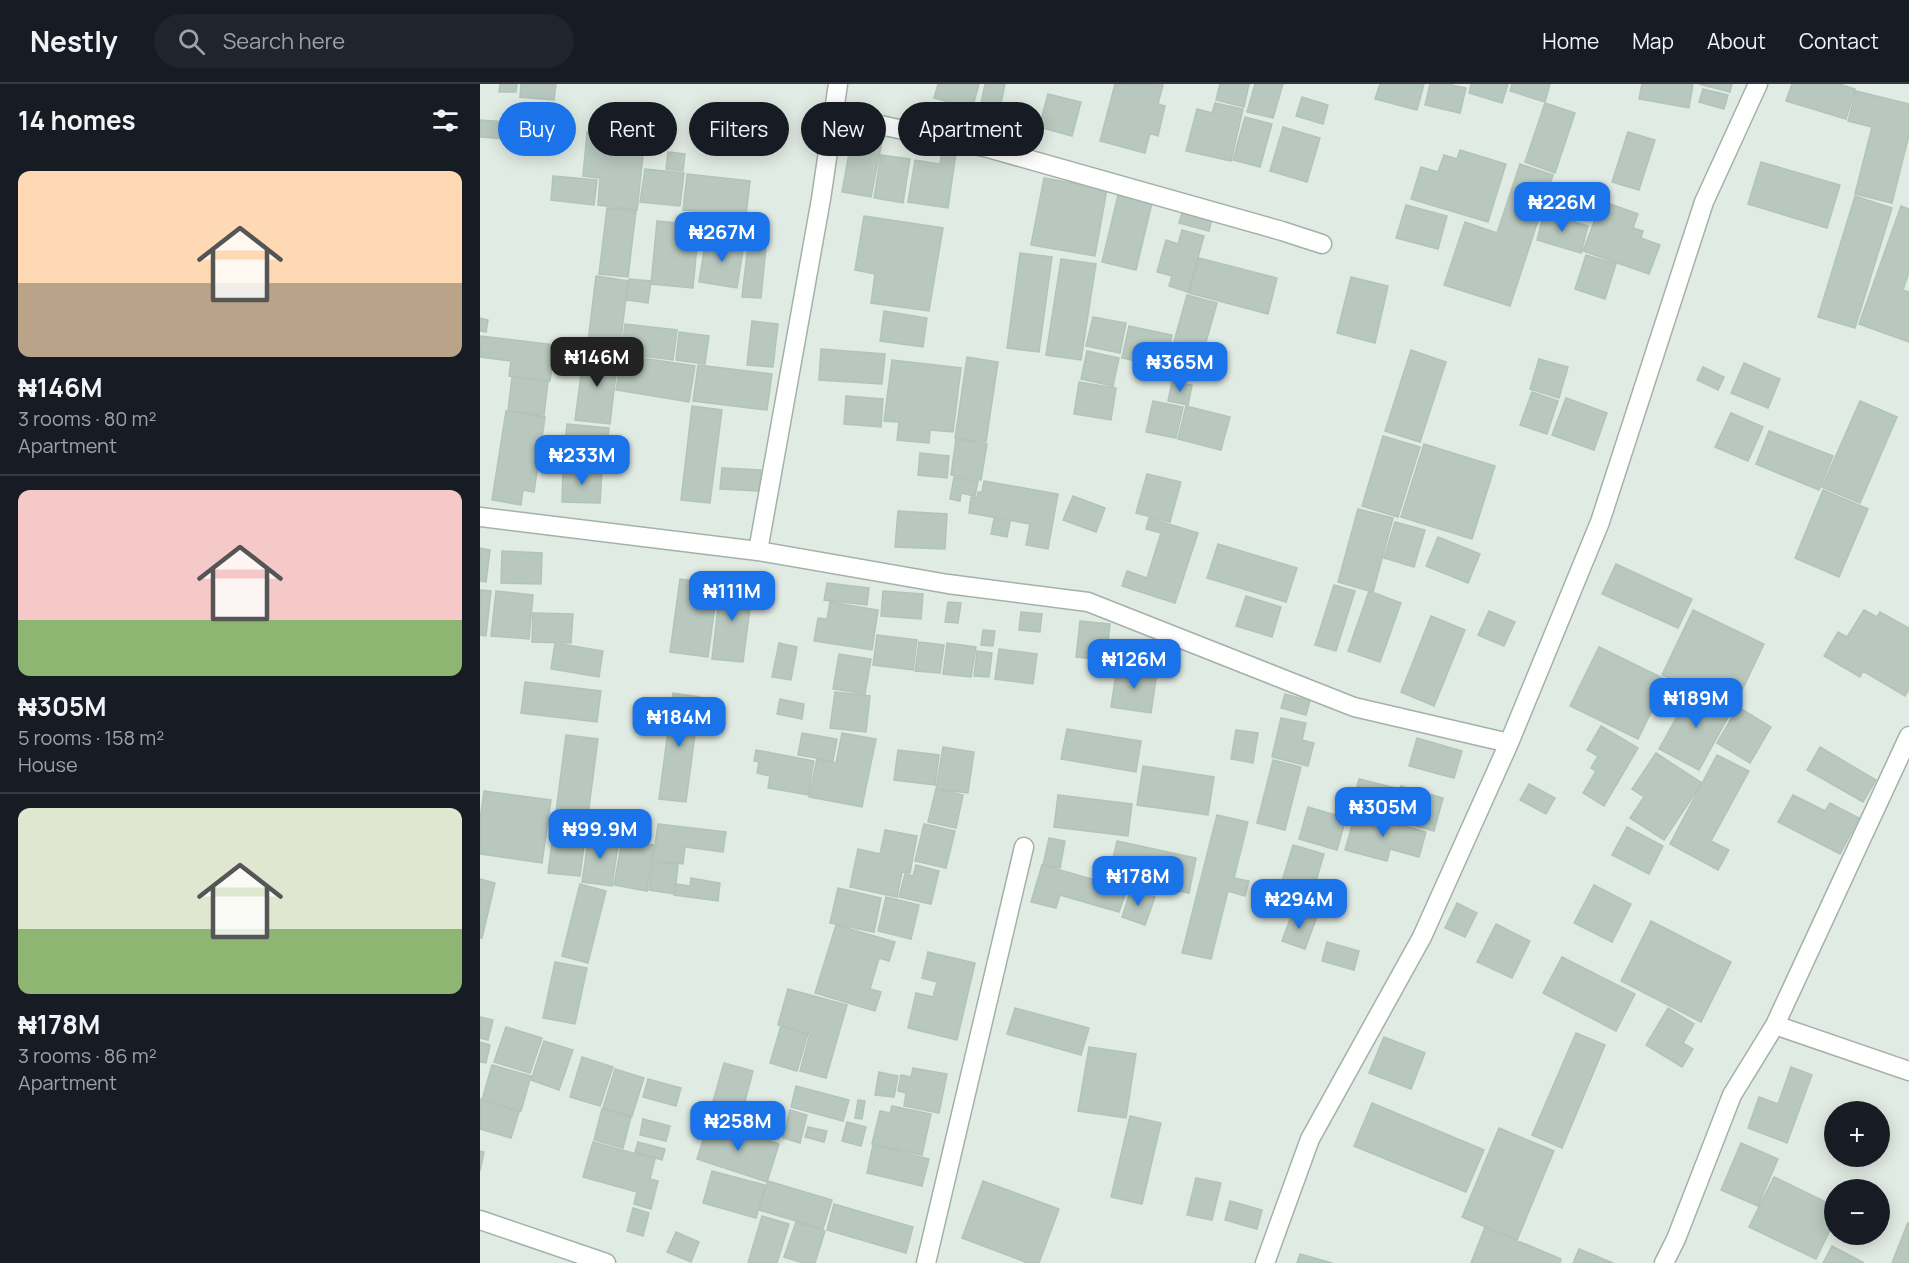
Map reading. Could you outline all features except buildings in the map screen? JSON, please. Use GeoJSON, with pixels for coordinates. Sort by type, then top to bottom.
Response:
{"type":"FeatureCollection","features":[{"type":"Feature","properties":{"kind":"street"},"geometry":{"type":"LineString","coordinates":[[835,102],[838,84]]}},
{"type":"Feature","properties":{"kind":"street"},"geometry":{"type":"LineString","coordinates":[[1265,1263],[1310,1139],[1422,937],[1509,743],[1600,522],[1704,202],[1758,84]]}},
{"type":"Feature","properties":{"kind":"street"},"geometry":{"type":"LineString","coordinates":[[886,126],[988,148],[1322,244]]}},
{"type":"Feature","properties":{"kind":"street"},"geometry":{"type":"LineString","coordinates":[[758,551],[827,156]]}},
{"type":"Feature","properties":{"kind":"street"},"geometry":{"type":"LineString","coordinates":[[480,517],[758,551],[948,584],[1088,602],[1354,707],[1509,743]]}},
{"type":"Feature","properties":{"kind":"street"},"geometry":{"type":"LineString","coordinates":[[1664,1263],[1676,1239],[1732,1095],[1775,1025],[1909,736]]}},
{"type":"Feature","properties":{"kind":"street"},"geometry":{"type":"LineString","coordinates":[[926,1263],[1024,847]]}},
{"type":"Feature","properties":{"kind":"street"},"geometry":{"type":"LineString","coordinates":[[1775,1025],[1909,1071]]}},
{"type":"Feature","properties":{"kind":"street"},"geometry":{"type":"LineString","coordinates":[[480,1220],[606,1263]]}}]}
